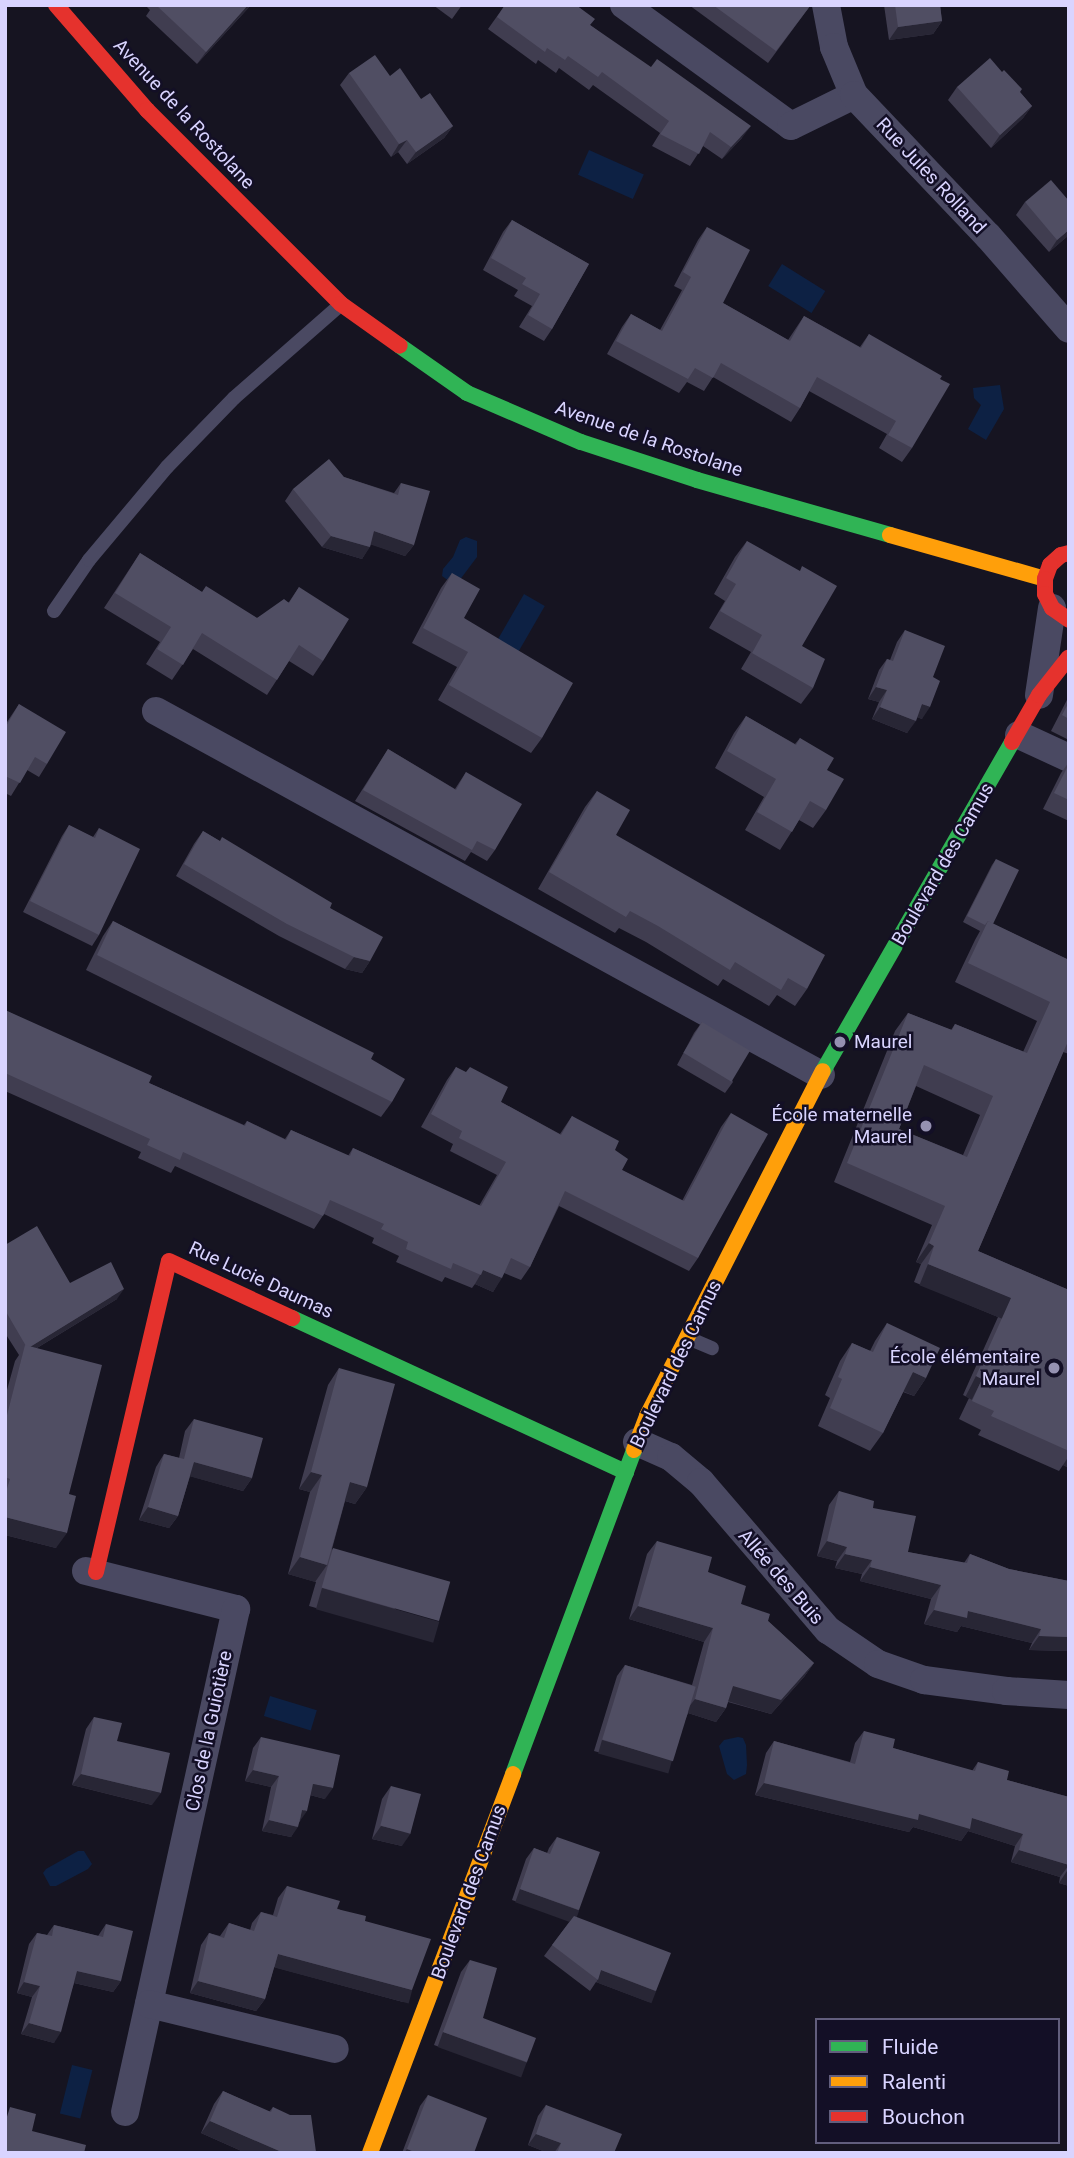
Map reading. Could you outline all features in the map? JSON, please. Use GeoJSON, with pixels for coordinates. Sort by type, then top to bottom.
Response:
{"type":"FeatureCollection","features":[{"type":"Feature","properties":{"kind":"street","name":"Avenue de la Rostolane"},"geometry":{"type":"LineString","coordinates":[[56,5],[147,110],[341,304],[467,393],[582,442],[697,480],[1045,579]]}},
{"type":"Feature","properties":{"kind":"street"},"geometry":{"type":"LineString","coordinates":[[624,5],[791,126],[854,95]]}},
{"type":"Feature","properties":{"kind":"street","name":"Rue Jules Rolland"},"geometry":{"type":"LineString","coordinates":[[826,5],[834,47],[854,95],[988,236],[1069,329]]}},
{"type":"Feature","properties":{"kind":"street"},"geometry":{"type":"LineString","coordinates":[[1060,614],[1045,594],[1045,579],[1050,565],[1066,550]]}},
{"type":"Feature","properties":{"kind":"street","name":"Boulevard des Camus"},"geometry":{"type":"LineString","coordinates":[[1039,695],[1060,614]]}},
{"type":"Feature","properties":{"kind":"street","name":"Boulevard des Camus"},"geometry":{"type":"LineString","coordinates":[[370,2153],[647,1416],[821,1075],[1019,735],[1039,695],[1069,657]]}},
{"type":"Feature","properties":{"kind":"street"},"geometry":{"type":"LineString","coordinates":[[156,711],[821,1075]]}},
{"type":"Feature","properties":{"kind":"street"},"geometry":{"type":"LineString","coordinates":[[1019,735],[1069,758]]}},
{"type":"Feature","properties":{"kind":"street","name":"Rue Lucie Daumas"},"geometry":{"type":"LineString","coordinates":[[91,1572],[169,1261],[626,1472]]}},
{"type":"Feature","properties":{"kind":"street","name":"Allée des Buis"},"geometry":{"type":"LineString","coordinates":[[637,1442],[671,1457],[701,1482],[828,1630],[878,1664],[924,1680],[1006,1691],[1069,1695]]}},
{"type":"Feature","properties":{"kind":"street","name":"Clos de la Guiotière"},"geometry":{"type":"LineString","coordinates":[[91,1572],[236,1609],[125,2112]]}},
{"type":"Feature","properties":{"kind":"street"},"geometry":{"type":"LineString","coordinates":[[149,2004],[335,2049]]}},
{"type":"Feature","properties":{"kind":"lane"},"geometry":{"type":"LineString","coordinates":[[54,611],[89,560],[167,467],[234,398],[341,304]]}},
{"type":"Feature","properties":{"kind":"lane"},"geometry":{"type":"LineString","coordinates":[[687,1337],[712,1348]]}},
{"type":"Feature","properties":{"kind":"water"},"geometry":{"type":"Polygon","coordinates":[[[589,150],[644,174],[633,199],[578,175],[589,150]]]}},
{"type":"Feature","properties":{"kind":"water"},"geometry":{"type":"Polygon","coordinates":[[[782,264],[825,291],[811,313],[768,286],[782,264]]]}},
{"type":"Feature","properties":{"kind":"water"},"geometry":{"type":"Polygon","coordinates":[[[1000,385],[1004,409],[986,440],[968,429],[981,405],[974,398],[973,388],[1000,385]]]}},
{"type":"Feature","properties":{"kind":"water"},"geometry":{"type":"Polygon","coordinates":[[[466,537],[477,541],[477,557],[459,581],[449,581],[442,576],[443,569],[453,557],[460,540],[466,537]]]}},
{"type":"Feature","properties":{"kind":"water"},"geometry":{"type":"Polygon","coordinates":[[[524,594],[545,606],[513,661],[492,649],[524,594]]]}},
{"type":"Feature","properties":{"kind":"water"},"geometry":{"type":"Polygon","coordinates":[[[270,1696],[317,1710],[311,1730],[264,1716],[270,1696]]]}},
{"type":"Feature","properties":{"kind":"water"},"geometry":{"type":"Polygon","coordinates":[[[743,1738],[746,1745],[747,1765],[746,1774],[734,1780],[727,1774],[719,1746],[724,1740],[743,1738]]]}},
{"type":"Feature","properties":{"kind":"water"},"geometry":{"type":"Polygon","coordinates":[[[78,1851],[84,1851],[92,1864],[88,1869],[56,1886],[50,1886],[43,1873],[46,1869],[78,1851]]]}},
{"type":"Feature","properties":{"kind":"water"},"geometry":{"type":"Polygon","coordinates":[[[72,2065],[92,2070],[80,2119],[60,2114],[72,2065]]]}},
{"type":"Feature","properties":{"kind":"building"},"geometry":{"type":"Polygon","coordinates":[[[156,5],[248,5],[206,52],[156,5]]]}},
{"type":"Feature","properties":{"kind":"building"},"geometry":{"type":"Polygon","coordinates":[[[505,5],[576,5],[595,19],[590,25],[651,67],[657,59],[751,126],[731,147],[710,132],[699,154],[660,134],[669,121],[602,72],[598,77],[568,56],[565,60],[547,48],[545,52],[497,17],[505,5]]]}},
{"type":"Feature","properties":{"kind":"building"},"geometry":{"type":"Polygon","coordinates":[[[713,5],[809,5],[810,6],[776,51],[713,5]]]}},
{"type":"Feature","properties":{"kind":"building"},"geometry":{"type":"Polygon","coordinates":[[[895,5],[940,5],[942,21],[898,27],[895,5]]]}},
{"type":"Feature","properties":{"kind":"building"},"geometry":{"type":"Polygon","coordinates":[[[375,55],[390,76],[400,68],[421,99],[430,93],[453,126],[416,152],[407,140],[399,144],[349,73],[375,55]]]}},
{"type":"Feature","properties":{"kind":"building"},"geometry":{"type":"Polygon","coordinates":[[[990,58],[1022,89],[1020,92],[1032,106],[1000,135],[957,87],[990,58]]]}},
{"type":"Feature","properties":{"kind":"building"},"geometry":{"type":"Polygon","coordinates":[[[1051,180],[1069,201],[1069,230],[1057,240],[1025,202],[1051,180]]]}},
{"type":"Feature","properties":{"kind":"building"},"geometry":{"type":"Polygon","coordinates":[[[512,220],[589,264],[552,329],[528,315],[540,294],[522,284],[526,278],[491,258],[512,220]]]}},
{"type":"Feature","properties":{"kind":"building"},"geometry":{"type":"Polygon","coordinates":[[[707,227],[750,250],[723,303],[790,341],[804,316],[861,348],[869,334],[942,376],[940,379],[950,384],[912,448],[888,435],[896,421],[817,377],[800,408],[721,363],[713,378],[695,368],[688,379],[616,341],[631,314],[662,331],[691,277],[683,272],[707,227]]]}},
{"type":"Feature","properties":{"kind":"building"},"geometry":{"type":"Polygon","coordinates":[[[329,459],[344,477],[398,495],[401,483],[430,491],[414,545],[374,531],[370,547],[331,536],[293,489],[329,459]]]}},
{"type":"Feature","properties":{"kind":"building"},"geometry":{"type":"Polygon","coordinates":[[[747,541],[800,571],[802,566],[837,586],[802,646],[825,659],[813,688],[752,653],[762,635],[720,611],[736,584],[726,578],[747,541]]]}},
{"type":"Feature","properties":{"kind":"building"},"geometry":{"type":"Polygon","coordinates":[[[140,553],[202,592],[206,586],[257,618],[284,599],[289,603],[299,587],[349,619],[323,661],[299,645],[277,680],[202,633],[183,665],[157,649],[171,627],[115,593],[140,553]]]}},
{"type":"Feature","properties":{"kind":"building"},"geometry":{"type":"Polygon","coordinates":[[[452,573],[480,589],[464,618],[573,683],[542,738],[449,685],[468,652],[423,628],[452,573]]]}},
{"type":"Feature","properties":{"kind":"building"},"geometry":{"type":"Polygon","coordinates":[[[905,630],[945,646],[933,677],[940,681],[930,707],[922,704],[916,721],[880,707],[887,690],[876,687],[887,659],[893,661],[905,630]]]}},
{"type":"Feature","properties":{"kind":"building"},"geometry":{"type":"Polygon","coordinates":[[[1069,702],[1069,719],[1062,715],[1069,702]]]}},
{"type":"Feature","properties":{"kind":"building"},"geometry":{"type":"Polygon","coordinates":[[[19,704],[66,732],[47,764],[35,757],[20,783],[5,776],[5,728],[19,704]]]}},
{"type":"Feature","properties":{"kind":"building"},"geometry":{"type":"Polygon","coordinates":[[[746,716],[796,745],[800,738],[834,758],[827,770],[844,779],[826,810],[810,801],[792,832],[757,812],[776,779],[727,751],[746,716]]]}},
{"type":"Feature","properties":{"kind":"building"},"geometry":{"type":"Polygon","coordinates":[[[388,749],[456,790],[466,772],[522,804],[495,850],[477,841],[472,850],[363,790],[388,749]]]}},
{"type":"Feature","properties":{"kind":"building"},"geometry":{"type":"Polygon","coordinates":[[[1069,764],[1069,800],[1054,793],[1069,764]]]}},
{"type":"Feature","properties":{"kind":"building"},"geometry":{"type":"Polygon","coordinates":[[[597,791],[630,810],[616,835],[825,955],[807,989],[788,978],[781,990],[735,962],[730,970],[658,926],[630,911],[626,917],[549,872],[597,791]]]}},
{"type":"Feature","properties":{"kind":"building"},"geometry":{"type":"Polygon","coordinates":[[[69,825],[95,838],[99,828],[140,849],[99,935],[30,901],[69,825]]]}},
{"type":"Feature","properties":{"kind":"building"},"geometry":{"type":"Polygon","coordinates":[[[203,831],[220,841],[222,837],[332,903],[330,908],[383,937],[370,961],[354,957],[287,924],[184,864],[203,831]]]}},
{"type":"Feature","properties":{"kind":"building"},"geometry":{"type":"Polygon","coordinates":[[[996,859],[1019,870],[993,924],[988,921],[985,925],[967,916],[996,859]]]}},
{"type":"Feature","properties":{"kind":"building"},"geometry":{"type":"Polygon","coordinates":[[[113,921],[374,1053],[371,1059],[405,1079],[392,1102],[97,955],[113,921]]]}},
{"type":"Feature","properties":{"kind":"building"},"geometry":{"type":"Polygon","coordinates":[[[988,921],[1069,960],[1069,1039],[978,1251],[1069,1290],[1069,1451],[991,1416],[994,1411],[972,1401],[982,1379],[976,1376],[1011,1298],[928,1264],[934,1246],[929,1243],[945,1206],[847,1163],[908,1013],[952,1030],[955,1024],[1027,1053],[1050,1002],[968,963],[988,921]],[[924,1065],[899,1129],[967,1157],[993,1096],[924,1065]]]}},
{"type":"Feature","properties":{"kind":"building"},"geometry":{"type":"Polygon","coordinates":[[[5,1010],[152,1076],[149,1083],[245,1126],[247,1121],[286,1140],[291,1130],[350,1156],[353,1148],[481,1206],[506,1162],[459,1138],[462,1131],[431,1114],[456,1067],[466,1072],[470,1067],[508,1087],[501,1102],[561,1135],[572,1116],[619,1141],[615,1150],[628,1159],[622,1170],[684,1201],[731,1113],[768,1134],[698,1258],[565,1191],[530,1267],[511,1258],[502,1278],[483,1270],[481,1275],[453,1263],[451,1269],[406,1249],[408,1242],[381,1229],[384,1224],[330,1200],[323,1216],[183,1152],[180,1160],[147,1145],[150,1139],[5,1073],[5,1010]]]}},
{"type":"Feature","properties":{"kind":"building"},"geometry":{"type":"Polygon","coordinates":[[[702,1022],[750,1051],[731,1082],[683,1053],[702,1022]]]}},
{"type":"Feature","properties":{"kind":"building"},"geometry":{"type":"Polygon","coordinates":[[[37,1226],[70,1283],[111,1262],[124,1289],[30,1347],[26,1346],[5,1310],[5,1245],[37,1226]]]}},
{"type":"Feature","properties":{"kind":"building"},"geometry":{"type":"Polygon","coordinates":[[[887,1323],[940,1348],[926,1378],[913,1372],[883,1433],[830,1408],[842,1379],[838,1377],[852,1343],[873,1352],[887,1323]]]}},
{"type":"Feature","properties":{"kind":"building"},"geometry":{"type":"Polygon","coordinates":[[[25,1345],[102,1365],[69,1494],[76,1496],[67,1533],[5,1517],[5,1495],[10,1479],[5,1477],[5,1423],[25,1345]]]}},
{"type":"Feature","properties":{"kind":"building"},"geometry":{"type":"Polygon","coordinates":[[[339,1368],[395,1384],[367,1487],[350,1482],[327,1565],[300,1557],[322,1475],[311,1472],[339,1368]]]}},
{"type":"Feature","properties":{"kind":"building"},"geometry":{"type":"Polygon","coordinates":[[[194,1419],[263,1438],[252,1478],[194,1462],[178,1516],[148,1507],[164,1454],[184,1459],[194,1419]]]}},
{"type":"Feature","properties":{"kind":"building"},"geometry":{"type":"Polygon","coordinates":[[[839,1491],[874,1501],[873,1508],[916,1516],[908,1552],[967,1563],[970,1554],[1009,1569],[1069,1581],[1069,1637],[1039,1636],[1041,1629],[968,1611],[967,1618],[934,1610],[941,1585],[870,1567],[872,1560],[845,1554],[847,1547],[827,1541],[839,1491]]]}},
{"type":"Feature","properties":{"kind":"building"},"geometry":{"type":"Polygon","coordinates":[[[657,1541],[712,1557],[708,1572],[746,1586],[741,1604],[770,1614],[768,1621],[814,1663],[781,1700],[733,1686],[726,1708],[695,1699],[713,1628],[638,1606],[657,1541]]]}},
{"type":"Feature","properties":{"kind":"building"},"geometry":{"type":"Polygon","coordinates":[[[333,1548],[450,1582],[439,1621],[322,1587],[333,1548]]]}},
{"type":"Feature","properties":{"kind":"building"},"geometry":{"type":"Polygon","coordinates":[[[625,1665],[696,1687],[673,1761],[602,1740],[625,1665]]]}},
{"type":"Feature","properties":{"kind":"building"},"geometry":{"type":"Polygon","coordinates":[[[94,1717],[122,1723],[117,1741],[170,1753],[161,1793],[81,1774],[94,1717]]]}},
{"type":"Feature","properties":{"kind":"building"},"geometry":{"type":"Polygon","coordinates":[[[864,1731],[895,1739],[893,1748],[975,1771],[978,1762],[1009,1771],[1007,1780],[1069,1797],[1069,1865],[1019,1850],[1023,1834],[972,1818],[970,1829],[919,1814],[918,1820],[764,1783],[774,1741],[855,1764],[864,1731]]]}},
{"type":"Feature","properties":{"kind":"building"},"geometry":{"type":"Polygon","coordinates":[[[261,1737],[340,1755],[333,1788],[313,1784],[307,1811],[302,1810],[298,1827],[269,1820],[279,1776],[253,1770],[261,1737]]]}},
{"type":"Feature","properties":{"kind":"building"},"geometry":{"type":"Polygon","coordinates":[[[391,1786],[421,1794],[410,1834],[380,1826],[391,1786]]]}},
{"type":"Feature","properties":{"kind":"building"},"geometry":{"type":"Polygon","coordinates":[[[557,1837],[600,1852],[579,1910],[520,1889],[534,1848],[550,1854],[557,1837]]]}},
{"type":"Feature","properties":{"kind":"building"},"geometry":{"type":"Polygon","coordinates":[[[287,1886],[340,1901],[337,1909],[366,1916],[365,1921],[431,1939],[412,1990],[278,1954],[265,1999],[198,1981],[209,1933],[224,1938],[229,1923],[254,1931],[261,1912],[277,1917],[287,1886]]]}},
{"type":"Feature","properties":{"kind":"building"},"geometry":{"type":"Polygon","coordinates":[[[574,1916],[671,1953],[656,1991],[601,1970],[598,1980],[552,1945],[574,1916]]]}},
{"type":"Feature","properties":{"kind":"building"},"geometry":{"type":"Polygon","coordinates":[[[106,1924],[133,1931],[121,1981],[77,1971],[61,2032],[29,2023],[40,1986],[24,1982],[37,1933],[52,1936],[54,1925],[103,1937],[106,1924]]]}},
{"type":"Feature","properties":{"kind":"building"},"geometry":{"type":"Polygon","coordinates":[[[470,1960],[497,1968],[483,2018],[536,2038],[527,2062],[443,2032],[470,1960]]]}},
{"type":"Feature","properties":{"kind":"building"},"geometry":{"type":"Polygon","coordinates":[[[223,2091],[271,2112],[273,2107],[290,2115],[311,2115],[316,2152],[284,2153],[210,2121],[223,2091]]]}},
{"type":"Feature","properties":{"kind":"building"},"geometry":{"type":"Polygon","coordinates":[[[428,2095],[487,2118],[474,2153],[417,2153],[407,2149],[428,2095]]]}},
{"type":"Feature","properties":{"kind":"building"},"geometry":{"type":"Polygon","coordinates":[[[546,2105],[622,2134],[614,2153],[557,2153],[561,2143],[536,2134],[546,2105]]]}},
{"type":"Feature","properties":{"kind":"building"},"geometry":{"type":"Polygon","coordinates":[[[10,2107],[36,2114],[32,2131],[86,2145],[84,2153],[5,2153],[5,2123],[10,2107]]]}},
{"type":"Feature","properties":{"kind":"traffic: fast"},"geometry":{"type":"LineString","coordinates":[[400,346],[467,393],[581,442],[697,480],[890,535]]}},
{"type":"Feature","properties":{"kind":"traffic: fast"},"geometry":{"type":"LineString","coordinates":[[823,1071],[1012,742]]}},
{"type":"Feature","properties":{"kind":"traffic: fast"},"geometry":{"type":"LineString","coordinates":[[292,1318],[626,1472]]}},
{"type":"Feature","properties":{"kind":"traffic: fast"},"geometry":{"type":"LineString","coordinates":[[513,1774],[634,1450]]}},
{"type":"Feature","properties":{"kind":"traffic: slow"},"geometry":{"type":"LineString","coordinates":[[890,535],[1045,579]]}},
{"type":"Feature","properties":{"kind":"traffic: slow"},"geometry":{"type":"LineString","coordinates":[[634,1450],[647,1416],[823,1071]]}},
{"type":"Feature","properties":{"kind":"traffic: slow"},"geometry":{"type":"LineString","coordinates":[[370,2153],[513,1774]]}},
{"type":"Feature","properties":{"kind":"traffic: jam"},"geometry":{"type":"LineString","coordinates":[[56,5],[147,110],[341,304],[400,346]]}},
{"type":"Feature","properties":{"kind":"traffic: jam"},"geometry":{"type":"LineString","coordinates":[[1069,553],[1061,555],[1050,565],[1045,579],[1045,594],[1052,608],[1069,620]]}},
{"type":"Feature","properties":{"kind":"traffic: jam"},"geometry":{"type":"LineString","coordinates":[[1012,742],[1039,695],[1069,657]]}},
{"type":"Feature","properties":{"kind":"traffic: jam"},"geometry":{"type":"LineString","coordinates":[[96,1572],[169,1261],[292,1318]]}},
{"type":"Feature","properties":{"kind":"place","name":"Maurel"},"geometry":{"type":"Point","coordinates":[840,1042]}},
{"type":"Feature","properties":{"kind":"place","name":"École maternelle Maurel"},"geometry":{"type":"Point","coordinates":[926,1126]}},
{"type":"Feature","properties":{"kind":"place","name":"École élémentaire Maurel"},"geometry":{"type":"Point","coordinates":[1054,1368]}}]}
